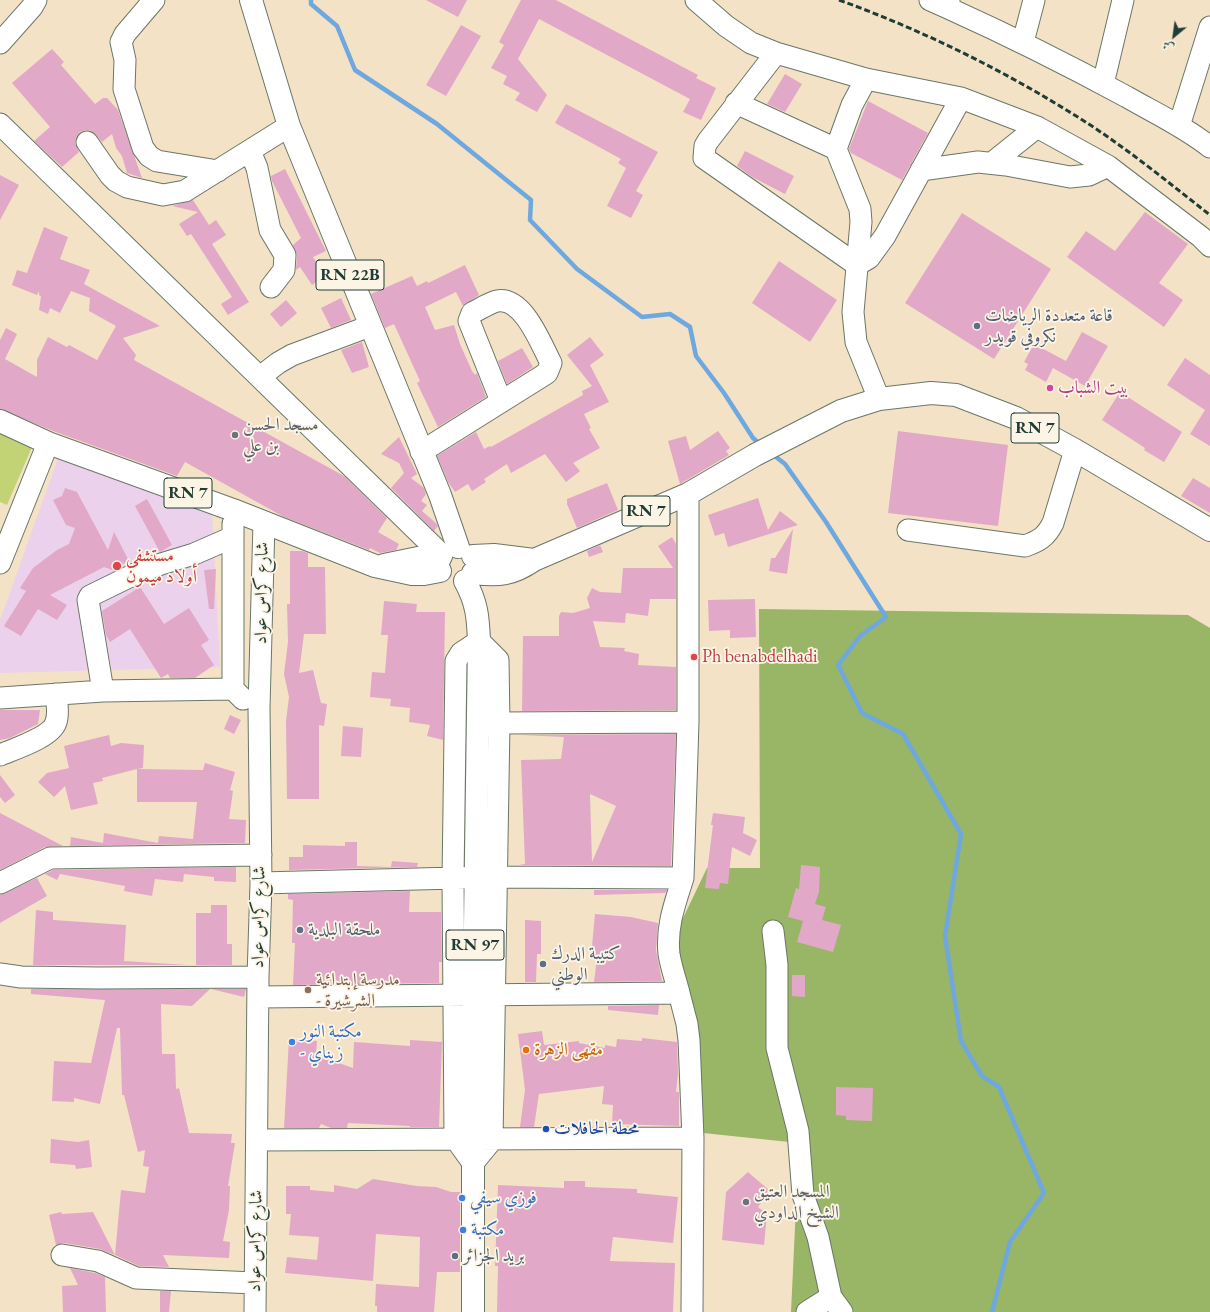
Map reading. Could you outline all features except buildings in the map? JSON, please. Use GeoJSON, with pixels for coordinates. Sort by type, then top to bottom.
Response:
{"type":"FeatureCollection","features":[{"type":"Feature","properties":{"kind":"main road","name":"RN 22B"},"geometry":{"type":"LineString","coordinates":[[251,0],[289,126],[452,526],[456,563]]}},
{"type":"Feature","properties":{"kind":"main road","name":"RN 7"},"geometry":{"type":"LineString","coordinates":[[0,421],[48,443],[233,510],[375,566],[418,558],[456,563],[503,574],[519,569],[534,560],[688,494],[756,455],[841,411],[878,399],[931,392],[956,394],[1016,418],[1075,450],[1210,530]]}},
{"type":"Feature","properties":{"kind":"main road","name":"RN 97"},"geometry":{"type":"LineString","coordinates":[[456,563],[475,601],[478,612],[478,726],[485,877],[474,996],[473,1312]]}},
{"type":"Feature","properties":{"kind":"street"},"geometry":{"type":"LineString","coordinates":[[0,43],[32,7],[36,0]]}},
{"type":"Feature","properties":{"kind":"street"},"geometry":{"type":"LineString","coordinates":[[154,0],[123,36],[121,42],[125,60],[124,89],[143,148],[148,156],[157,161],[218,171]]}},
{"type":"Feature","properties":{"kind":"street"},"geometry":{"type":"LineString","coordinates":[[696,0],[726,26],[751,43],[776,53],[866,79],[961,98],[1037,127],[1108,166],[1201,237],[1210,246]]}},
{"type":"Feature","properties":{"kind":"street"},"geometry":{"type":"LineString","coordinates":[[1023,42],[1034,0]]}},
{"type":"Feature","properties":{"kind":"street"},"geometry":{"type":"LineString","coordinates":[[1103,84],[1123,0]]}},
{"type":"Feature","properties":{"kind":"street"},"geometry":{"type":"LineString","coordinates":[[942,3],[1023,42],[1103,84],[1179,126],[1210,147]]}},
{"type":"Feature","properties":{"kind":"street"},"geometry":{"type":"LineString","coordinates":[[1179,126],[1210,27]]}},
{"type":"Feature","properties":{"kind":"street"},"geometry":{"type":"LineString","coordinates":[[776,53],[704,146],[704,158],[857,265]]}},
{"type":"Feature","properties":{"kind":"street"},"geometry":{"type":"LineString","coordinates":[[866,79],[852,105],[836,149],[860,209],[862,222],[853,312],[856,342],[878,399]]}},
{"type":"Feature","properties":{"kind":"street"},"geometry":{"type":"LineString","coordinates":[[857,265],[869,258],[877,248],[961,98]]}},
{"type":"Feature","properties":{"kind":"street"},"geometry":{"type":"LineString","coordinates":[[736,103],[836,149]]}},
{"type":"Feature","properties":{"kind":"street"},"geometry":{"type":"LineString","coordinates":[[0,124],[260,377],[456,563]]}},
{"type":"Feature","properties":{"kind":"street"},"geometry":{"type":"LineString","coordinates":[[86,142],[116,181],[127,187],[163,195],[185,191],[289,126]]}},
{"type":"Feature","properties":{"kind":"street"},"geometry":{"type":"LineString","coordinates":[[992,163],[1037,127]]}},
{"type":"Feature","properties":{"kind":"street"},"geometry":{"type":"LineString","coordinates":[[250,151],[257,168],[270,230],[284,256],[284,270],[271,287]]}},
{"type":"Feature","properties":{"kind":"street"},"geometry":{"type":"LineString","coordinates":[[921,170],[978,162],[992,163],[1070,177],[1089,175],[1108,166]]}},
{"type":"Feature","properties":{"kind":"street"},"geometry":{"type":"LineString","coordinates":[[421,452],[547,373],[551,363],[528,318],[522,311],[505,301],[496,301],[472,313],[469,321],[502,401]]}},
{"type":"Feature","properties":{"kind":"street"},"geometry":{"type":"LineString","coordinates":[[260,377],[278,363],[292,355],[370,326]]}},
{"type":"Feature","properties":{"kind":"street"},"geometry":{"type":"LineString","coordinates":[[0,563],[48,443]]}},
{"type":"Feature","properties":{"kind":"street"},"geometry":{"type":"LineString","coordinates":[[908,530],[1025,546],[1040,541],[1048,532],[1053,523],[1075,450]]}},
{"type":"Feature","properties":{"kind":"street"},"geometry":{"type":"LineString","coordinates":[[688,494],[688,722],[683,878],[670,917],[668,936],[669,955],[687,1024],[689,1040],[692,1138],[692,1312]]}},
{"type":"Feature","properties":{"kind":"street"},"geometry":{"type":"LineString","coordinates":[[233,510],[233,689],[242,698],[259,708]]}},
{"type":"Feature","properties":{"kind":"street","name":"شارع كراس عواد"},"geometry":{"type":"LineString","coordinates":[[255,1312],[258,987],[261,883],[259,708],[264,522]]}},
{"type":"Feature","properties":{"kind":"street"},"geometry":{"type":"LineString","coordinates":[[103,691],[91,627],[88,600],[90,596],[136,574],[161,564],[194,554],[233,537]]}},
{"type":"Feature","properties":{"kind":"street"},"geometry":{"type":"LineString","coordinates":[[474,996],[453,879],[456,661],[461,653],[479,641],[498,660],[499,723],[485,877]]}},
{"type":"Feature","properties":{"kind":"street"},"geometry":{"type":"LineString","coordinates":[[0,698],[103,691],[233,689]]}},
{"type":"Feature","properties":{"kind":"street"},"geometry":{"type":"LineString","coordinates":[[0,755],[48,733],[55,726],[57,720],[56,694]]}},
{"type":"Feature","properties":{"kind":"street"},"geometry":{"type":"LineString","coordinates":[[478,726],[499,723],[688,722]]}},
{"type":"Feature","properties":{"kind":"street"},"geometry":{"type":"LineString","coordinates":[[0,883],[50,858],[261,855]]}},
{"type":"Feature","properties":{"kind":"street"},"geometry":{"type":"LineString","coordinates":[[261,883],[485,877],[683,878]]}},
{"type":"Feature","properties":{"kind":"street"},"geometry":{"type":"LineString","coordinates":[[773,931],[777,965],[777,1048],[798,1131],[803,1195],[818,1237],[836,1304],[807,1312]]}},
{"type":"Feature","properties":{"kind":"street"},"geometry":{"type":"LineString","coordinates":[[0,974],[21,977],[76,978],[474,996],[679,993]]}},
{"type":"Feature","properties":{"kind":"street"},"geometry":{"type":"LineString","coordinates":[[257,1140],[692,1138]]}},
{"type":"Feature","properties":{"kind":"street"},"geometry":{"type":"LineString","coordinates":[[62,1255],[98,1261],[136,1278],[255,1283]]}},
{"type":"Feature","properties":{"kind":"shaded area","name":"مستشفى أولاد ميمون"},"geometry":{"type":"Polygon","coordinates":[[[61,450],[212,512],[220,667],[0,673],[0,620],[61,450]]]}},
{"type":"Feature","properties":{"kind":"green space"},"geometry":{"type":"Polygon","coordinates":[[[0,433],[32,447],[7,505],[0,502],[0,433]]]}},
{"type":"Feature","properties":{"kind":"green space"},"geometry":{"type":"Polygon","coordinates":[[[759,609],[1188,615],[1210,628],[1210,1312],[791,1312],[799,1143],[703,1133],[673,939],[707,868],[760,868],[759,609]]]}},
{"type":"Feature","properties":{"kind":"waterway"},"geometry":{"type":"LineString","coordinates":[[311,0],[311,4],[337,26],[355,70],[437,124],[531,200],[530,220],[577,269],[642,317],[670,314],[690,327],[696,356],[724,393],[753,438],[761,445]]}},
{"type":"Feature","properties":{"kind":"waterway"},"geometry":{"type":"LineString","coordinates":[[771,453],[785,464],[826,522],[886,617],[860,636],[838,665],[862,713],[903,734],[961,834],[945,936],[961,1041],[982,1076],[999,1087],[1044,1193],[1010,1242],[992,1312]]}},
{"type":"Feature","properties":{"kind":"railway"},"geometry":{"type":"LineString","coordinates":[[839,0],[927,36],[985,64],[1040,94],[1087,123],[1123,148],[1210,215]]}},
{"type":"Feature","properties":{"kind":"place","name":"قاعة متعددة الرياضات نكروفي قويدر"},"geometry":{"type":"Point","coordinates":[977,326]}},
{"type":"Feature","properties":{"kind":"place","name":"بيت الشباب"},"geometry":{"type":"Point","coordinates":[1050,388]}},
{"type":"Feature","properties":{"kind":"place","name":"مسجد الحسن بن علي"},"geometry":{"type":"Point","coordinates":[235,435]}},
{"type":"Feature","properties":{"kind":"place","name":"مستشفى أولاد ميمون"},"geometry":{"type":"Point","coordinates":[117,566]}},
{"type":"Feature","properties":{"kind":"place","name":"Ph benabdelhadi"},"geometry":{"type":"Point","coordinates":[694,657]}},
{"type":"Feature","properties":{"kind":"place","name":"ملحقة البلدية"},"geometry":{"type":"Point","coordinates":[300,930]}},
{"type":"Feature","properties":{"kind":"place","name":"كتيبة الدرك الوطني"},"geometry":{"type":"Point","coordinates":[543,964]}},
{"type":"Feature","properties":{"kind":"place","name":"مدرسة إبتدائية - الشرشيرة"},"geometry":{"type":"Point","coordinates":[308,990]}},
{"type":"Feature","properties":{"kind":"place","name":"مكتبة النور - زيناي"},"geometry":{"type":"Point","coordinates":[292,1042]}},
{"type":"Feature","properties":{"kind":"place","name":"مقهى الزهرة"},"geometry":{"type":"Point","coordinates":[526,1050]}},
{"type":"Feature","properties":{"kind":"place","name":"محطة الحافلات"},"geometry":{"type":"Point","coordinates":[546,1129]}},
{"type":"Feature","properties":{"kind":"place","name":"فوزي سيفي"},"geometry":{"type":"Point","coordinates":[462,1198]}},
{"type":"Feature","properties":{"kind":"place","name":"المسجد العتيق الشيخ الداودي"},"geometry":{"type":"Point","coordinates":[746,1202]}},
{"type":"Feature","properties":{"kind":"place","name":"مكتبة"},"geometry":{"type":"Point","coordinates":[463,1230]}},
{"type":"Feature","properties":{"kind":"place","name":"بريد الجزائر"},"geometry":{"type":"Point","coordinates":[455,1256]}}]}
